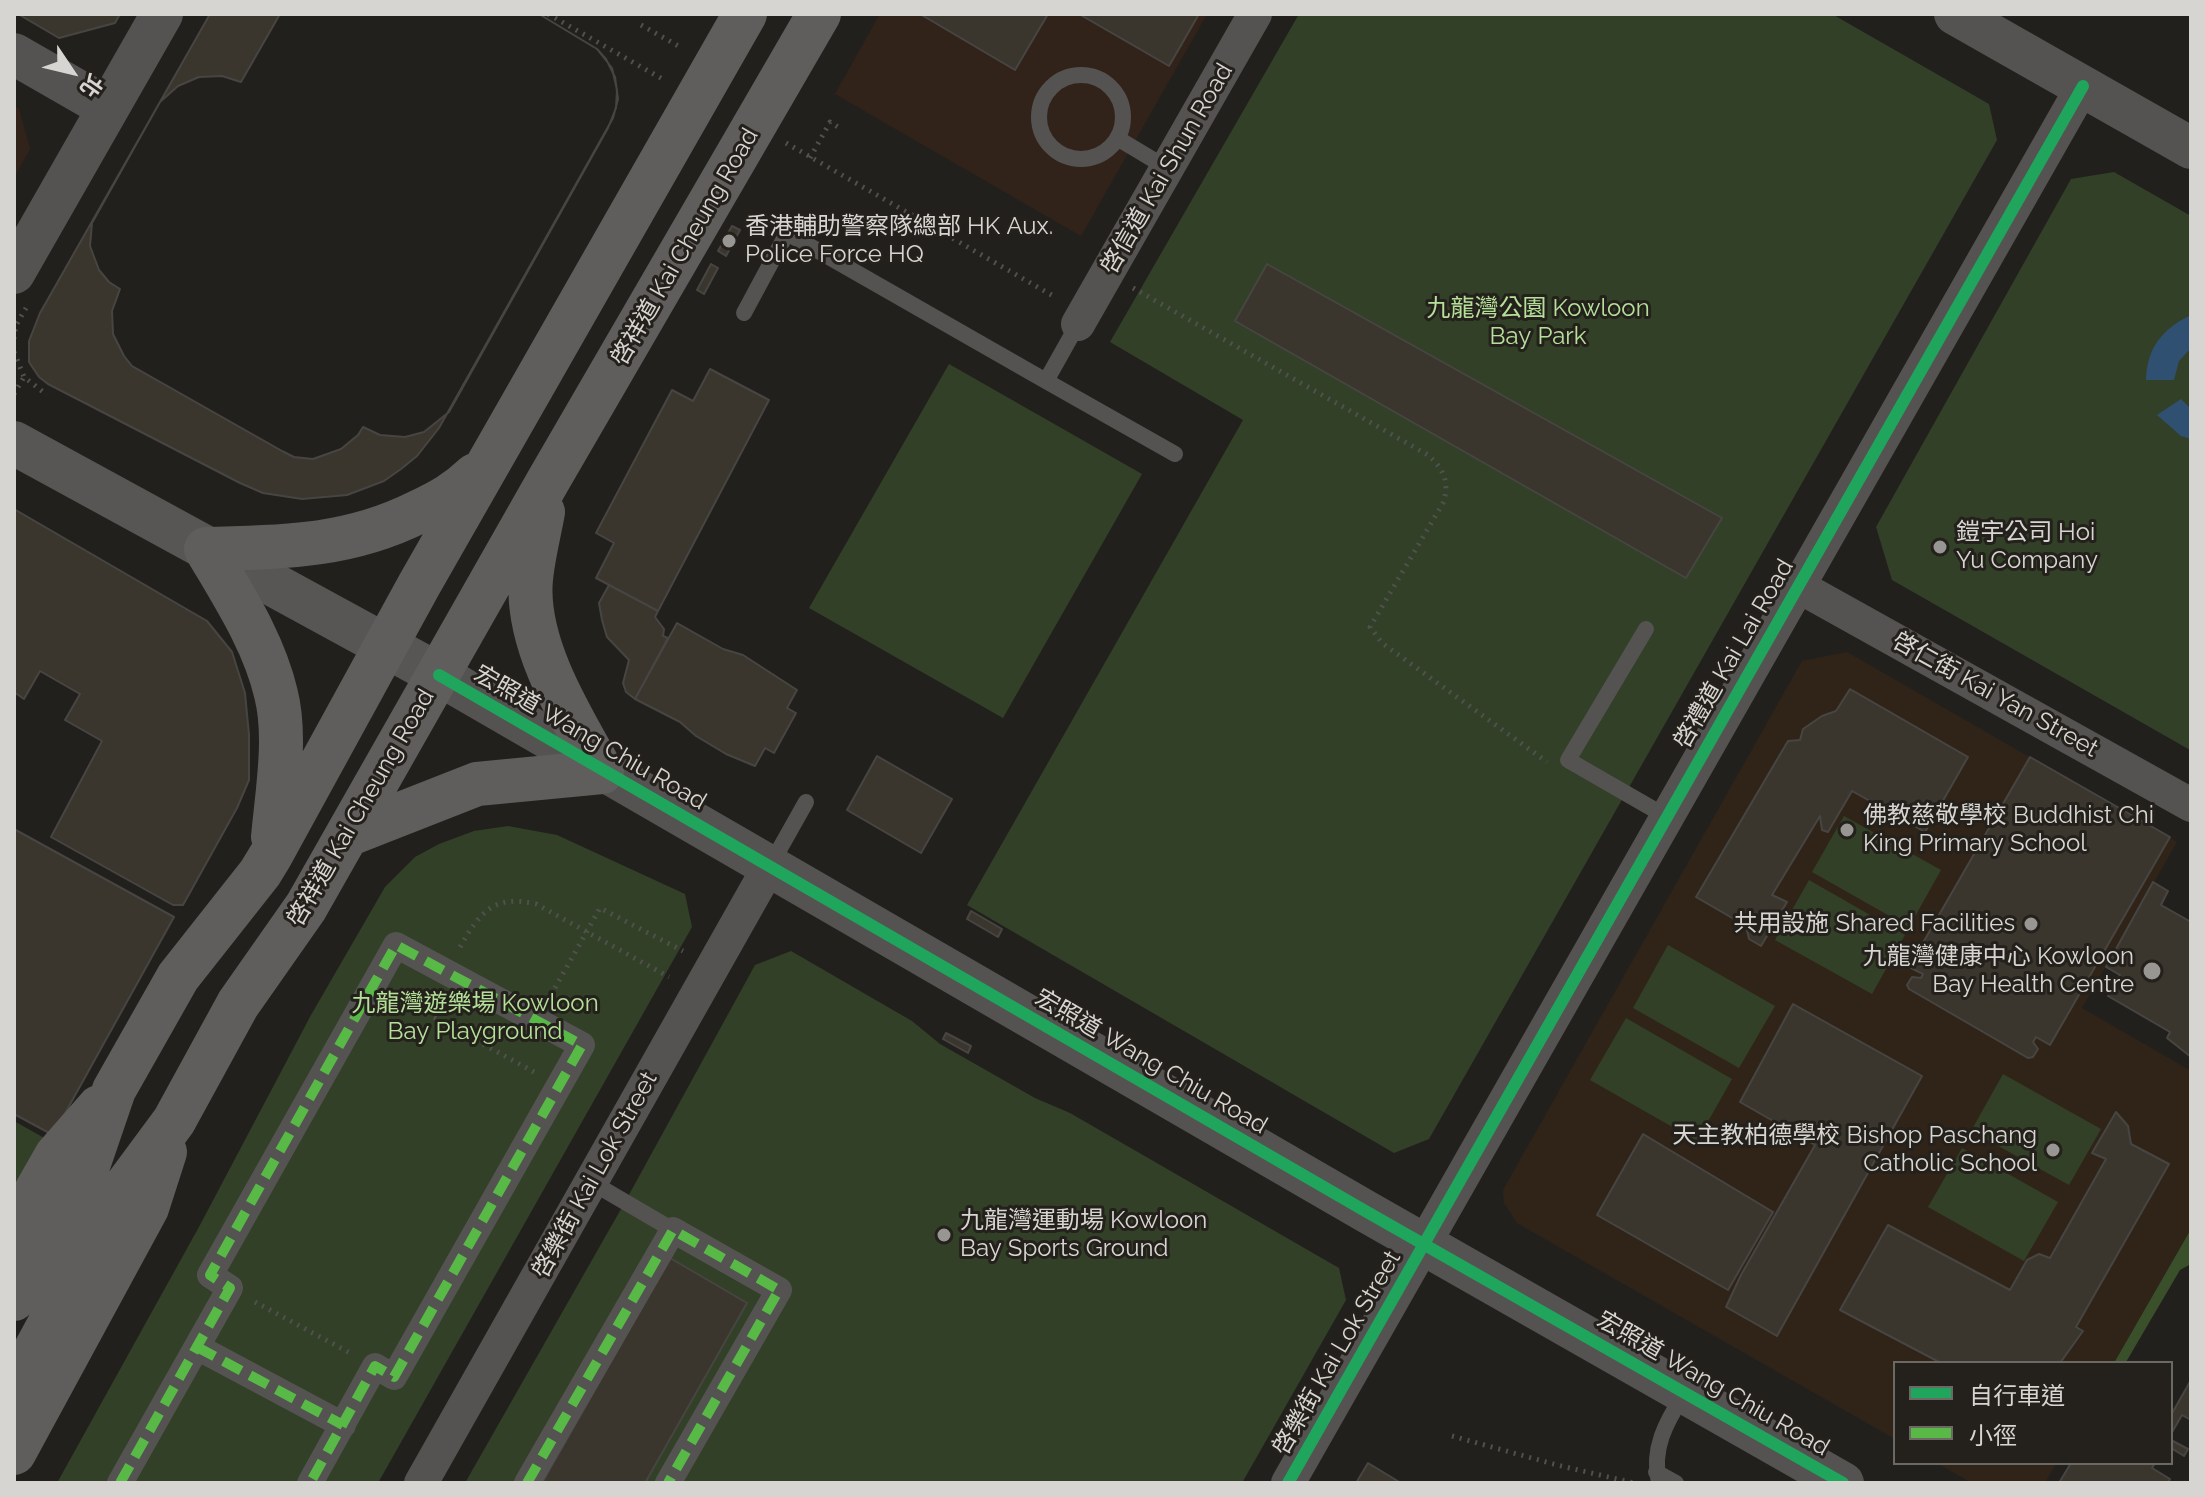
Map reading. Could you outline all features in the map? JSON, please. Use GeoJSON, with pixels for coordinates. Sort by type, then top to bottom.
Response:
{"type":"FeatureCollection","features":[{"type":"Feature","properties":{"kind":"main road"},"geometry":{"type":"LineString","coordinates":[[14,1299],[87,1169],[114,1090],[178,977],[271,855],[745,14]]}},
{"type":"Feature","properties":{"kind":"main road","name":"啓祥道 Kai Cheung Road"},"geometry":{"type":"LineString","coordinates":[[14,1389],[120,1194],[174,1121],[238,1004],[306,907],[819,14]]}},
{"type":"Feature","properties":{"kind":"main road","name":"宏照道 Wang Chiu Road"},"geometry":{"type":"LineString","coordinates":[[14,443],[439,675]]}},
{"type":"Feature","properties":{"kind":"main road"},"geometry":{"type":"LineString","coordinates":[[271,855],[279,770],[276,694],[249,621],[206,549],[290,547],[367,534],[456,493],[494,455]]}},
{"type":"Feature","properties":{"kind":"main road"},"geometry":{"type":"LineString","coordinates":[[347,835],[477,784],[602,772],[559,697],[537,636],[531,581],[548,481]]}},
{"type":"Feature","properties":{"kind":"main road"},"geometry":{"type":"LineString","coordinates":[[14,1230],[56,1156],[114,1090]]}},
{"type":"Feature","properties":{"kind":"main road"},"geometry":{"type":"LineString","coordinates":[[14,1453],[147,1208],[174,1121]]}},
{"type":"Feature","properties":{"kind":"street"},"geometry":{"type":"LineString","coordinates":[[14,273],[162,14]]}},
{"type":"Feature","properties":{"kind":"street","name":"啓信道 Kai Shun Road"},"geometry":{"type":"LineString","coordinates":[[1078,324],[1255,14]]}},
{"type":"Feature","properties":{"kind":"street"},"geometry":{"type":"LineString","coordinates":[[1955,14],[2191,148]]}},
{"type":"Feature","properties":{"kind":"street"},"geometry":{"type":"LineString","coordinates":[[14,54],[108,108]]}},
{"type":"Feature","properties":{"kind":"street","name":"啓禮道 Kai Lai Road"},"geometry":{"type":"LineString","coordinates":[[1424,1244],[2083,86]]}},
{"type":"Feature","properties":{"kind":"street","name":"啓仁街 Kai Yan Street"},"geometry":{"type":"LineString","coordinates":[[1798,586],[2191,805]]}},
{"type":"Feature","properties":{"kind":"street","name":"宏照道 Wang Chiu Road"},"geometry":{"type":"LineString","coordinates":[[439,675],[602,772],[1843,1483]]}},
{"type":"Feature","properties":{"kind":"street","name":"啓樂街 Kai Lok Street"},"geometry":{"type":"LineString","coordinates":[[421,1483],[769,867]]}},
{"type":"Feature","properties":{"kind":"street"},"geometry":{"type":"LineString","coordinates":[[120,1483],[230,1288],[210,1275],[396,945],[582,1045],[394,1377],[375,1366],[310,1483]]}},
{"type":"Feature","properties":{"kind":"street"},"geometry":{"type":"LineString","coordinates":[[527,1483],[673,1230],[779,1290],[668,1483]]}},
{"type":"Feature","properties":{"kind":"street","name":"啓樂街 Kai Lok Street"},"geometry":{"type":"LineString","coordinates":[[1288,1483],[1424,1244]]}},
{"type":"Feature","properties":{"kind":"street"},"geometry":{"type":"LineString","coordinates":[[197,1347],[343,1425]]}},
{"type":"Feature","properties":{"kind":"lane"},"geometry":{"type":"LineString","coordinates":[[1088,75],[1100,79],[1119,99],[1123,112],[1117,138],[1108,150],[1095,157],[1067,157],[1045,140],[1039,113],[1043,100],[1061,80],[1088,75]]}},
{"type":"Feature","properties":{"kind":"lane"},"geometry":{"type":"LineString","coordinates":[[1117,138],[1167,168]]}},
{"type":"Feature","properties":{"kind":"lane"},"geometry":{"type":"LineString","coordinates":[[744,313],[787,233],[1175,454]]}},
{"type":"Feature","properties":{"kind":"lane"},"geometry":{"type":"LineString","coordinates":[[1046,381],[1078,324]]}},
{"type":"Feature","properties":{"kind":"lane"},"geometry":{"type":"LineString","coordinates":[[1646,629],[1568,760],[1667,817]]}},
{"type":"Feature","properties":{"kind":"lane"},"geometry":{"type":"LineString","coordinates":[[769,867],[806,802]]}},
{"type":"Feature","properties":{"kind":"lane"},"geometry":{"type":"LineString","coordinates":[[591,1182],[673,1230]]}},
{"type":"Feature","properties":{"kind":"lane"},"geometry":{"type":"LineString","coordinates":[[1676,1483],[1658,1477],[1656,1456],[1660,1438],[1685,1393]]}},
{"type":"Feature","properties":{"kind":"path"},"geometry":{"type":"LineString","coordinates":[[548,14],[667,82]]}},
{"type":"Feature","properties":{"kind":"path"},"geometry":{"type":"LineString","coordinates":[[641,25],[686,50]]}},
{"type":"Feature","properties":{"kind":"path"},"geometry":{"type":"LineString","coordinates":[[810,158],[830,122],[838,127]]}},
{"type":"Feature","properties":{"kind":"path"},"geometry":{"type":"LineString","coordinates":[[785,143],[1056,298]]}},
{"type":"Feature","properties":{"kind":"path"},"geometry":{"type":"LineString","coordinates":[[1129,286],[1428,455],[1438,464],[1447,484],[1443,503],[1370,627],[1382,643],[1557,769]]}},
{"type":"Feature","properties":{"kind":"path"},"geometry":{"type":"LineString","coordinates":[[14,352],[24,377],[47,395]]}},
{"type":"Feature","properties":{"kind":"path"},"geometry":{"type":"LineString","coordinates":[[14,394],[24,377]]}},
{"type":"Feature","properties":{"kind":"path"},"geometry":{"type":"LineString","coordinates":[[466,938],[477,918],[503,901],[514,899],[536,904],[665,975]]}},
{"type":"Feature","properties":{"kind":"path"},"geometry":{"type":"LineString","coordinates":[[556,987],[600,908],[680,949]]}},
{"type":"Feature","properties":{"kind":"path"},"geometry":{"type":"LineString","coordinates":[[374,985],[559,1086]]}},
{"type":"Feature","properties":{"kind":"path"},"geometry":{"type":"LineString","coordinates":[[230,1288],[375,1366]]}},
{"type":"Feature","properties":{"kind":"path"},"geometry":{"type":"LineString","coordinates":[[1452,1436],[1634,1483]]}},
{"type":"Feature","properties":{"kind":"shaded area"},"geometry":{"type":"Polygon","coordinates":[[[880,14],[1207,14],[1081,236],[835,94],[880,14]]]}},
{"type":"Feature","properties":{"kind":"shaded area"},"geometry":{"type":"Polygon","coordinates":[[[14,106],[19,109],[30,149],[14,178],[14,106]]]}},
{"type":"Feature","properties":{"kind":"shaded area"},"geometry":{"type":"Polygon","coordinates":[[[1847,652],[2177,842],[2082,1008],[2191,1071],[2191,1229],[2115,1361],[1893,1361],[1893,1438],[1517,1223],[1504,1203],[1503,1190],[1802,661],[1847,652]]]}},
{"type":"Feature","properties":{"kind":"shaded area"},"geometry":{"type":"Polygon","coordinates":[[[1940,1465],[2055,1465],[2045,1483],[1972,1483],[1940,1465]]]}},
{"type":"Feature","properties":{"kind":"green space","name":"九龍灣公園 Kowloon Bay Park"},"geometry":{"type":"Polygon","coordinates":[[[1299,14],[1832,14],[1989,104],[1997,140],[1429,1139],[1394,1153],[967,905],[1243,420],[1110,342],[1299,14]]]}},
{"type":"Feature","properties":{"kind":"green space"},"geometry":{"type":"Polygon","coordinates":[[[2114,172],[2191,216],[2190,750],[1892,580],[1876,527],[2071,179],[2114,172]]]}},
{"type":"Feature","properties":{"kind":"green space"},"geometry":{"type":"Polygon","coordinates":[[[949,364],[1142,474],[1003,718],[809,608],[949,364]]]}},
{"type":"Feature","properties":{"kind":"green space"},"geometry":{"type":"Polygon","coordinates":[[[1844,816],[1941,870],[1909,927],[1812,872],[1844,816]]]}},
{"type":"Feature","properties":{"kind":"green space","name":"九龍灣遊樂場 Kowloon Bay Playground"},"geometry":{"type":"Polygon","coordinates":[[[508,826],[557,835],[685,894],[692,927],[378,1483],[57,1483],[200,1225],[311,1015],[385,887],[415,857],[439,844],[474,831],[508,826]]]}},
{"type":"Feature","properties":{"kind":"green space"},"geometry":{"type":"Polygon","coordinates":[[[1809,880],[1905,935],[1872,994],[1775,940],[1809,880]]]}},
{"type":"Feature","properties":{"kind":"green space"},"geometry":{"type":"Polygon","coordinates":[[[1668,945],[1775,1006],[1739,1068],[1633,1008],[1668,945]]]}},
{"type":"Feature","properties":{"kind":"green space","name":"九龍灣運動場 Kowloon Bay Sports Ground"},"geometry":{"type":"Polygon","coordinates":[[[791,951],[912,1021],[940,1044],[1035,1098],[1070,1113],[1339,1268],[1346,1300],[1242,1483],[465,1483],[755,965],[791,951]]]}},
{"type":"Feature","properties":{"kind":"green space"},"geometry":{"type":"Polygon","coordinates":[[[1626,1018],[1732,1079],[1697,1141],[1590,1080],[1626,1018]]]}},
{"type":"Feature","properties":{"kind":"green space"},"geometry":{"type":"Polygon","coordinates":[[[2003,1074],[2101,1129],[2069,1185],[1971,1131],[2003,1074]]]}},
{"type":"Feature","properties":{"kind":"green space"},"geometry":{"type":"Polygon","coordinates":[[[14,1121],[48,1140],[14,1200],[14,1121]]]}},
{"type":"Feature","properties":{"kind":"green space"},"geometry":{"type":"Polygon","coordinates":[[[1962,1148],[2058,1202],[2024,1261],[1928,1207],[1962,1148]]]}},
{"type":"Feature","properties":{"kind":"green space"},"geometry":{"type":"Polygon","coordinates":[[[2191,1229],[2191,1264],[2180,1270],[2127,1361],[2115,1361],[2191,1229]]]}},
{"type":"Feature","properties":{"kind":"water"},"geometry":{"type":"Polygon","coordinates":[[[2191,315],[2191,348],[2179,361],[2174,380],[2146,380],[2149,358],[2158,341],[2164,333],[2191,315]]]}},
{"type":"Feature","properties":{"kind":"water"},"geometry":{"type":"Polygon","coordinates":[[[2181,399],[2191,409],[2191,439],[2181,436],[2157,415],[2181,399]]]}},
{"type":"Feature","properties":{"kind":"building"},"geometry":{"type":"Polygon","coordinates":[[[18,14],[120,14],[115,23],[59,38],[18,14]]]}},
{"type":"Feature","properties":{"kind":"building"},"geometry":{"type":"Polygon","coordinates":[[[210,14],[539,14],[597,49],[615,77],[618,99],[613,118],[439,428],[417,456],[401,469],[384,481],[347,495],[302,499],[263,493],[48,384],[29,362],[29,341],[40,313],[210,14]]]}},
{"type":"Feature","properties":{"kind":"building"},"geometry":{"type":"Polygon","coordinates":[[[280,14],[539,14],[597,49],[612,68],[617,90],[616,108],[608,128],[449,412],[424,432],[405,437],[380,435],[363,427],[341,449],[313,459],[294,457],[282,451],[132,366],[113,334],[112,311],[120,289],[99,270],[90,246],[92,223],[160,102],[178,86],[199,77],[222,76],[241,82],[280,14]]]}},
{"type":"Feature","properties":{"kind":"building"},"geometry":{"type":"Polygon","coordinates":[[[920,14],[1048,14],[1015,70],[920,14]]]}},
{"type":"Feature","properties":{"kind":"building"},"geometry":{"type":"Polygon","coordinates":[[[1079,14],[1199,14],[1169,66],[1079,14]]]}},
{"type":"Feature","properties":{"kind":"building"},"geometry":{"type":"Polygon","coordinates":[[[732,226],[740,230],[726,256],[718,251],[732,226]]]}},
{"type":"Feature","properties":{"kind":"building"},"geometry":{"type":"Polygon","coordinates":[[[711,264],[718,268],[704,294],[697,290],[711,264]]]}},
{"type":"Feature","properties":{"kind":"building"},"geometry":{"type":"Polygon","coordinates":[[[1267,264],[1722,518],[1686,578],[1235,321],[1267,264]]]}},
{"type":"Feature","properties":{"kind":"building"},"geometry":{"type":"Polygon","coordinates":[[[710,369],[769,400],[658,611],[596,578],[614,543],[596,533],[672,390],[693,401],[710,369]]]}},
{"type":"Feature","properties":{"kind":"building"},"geometry":{"type":"Polygon","coordinates":[[[14,509],[207,621],[232,652],[245,693],[249,780],[237,808],[183,905],[173,905],[51,837],[102,741],[65,720],[80,694],[40,671],[24,699],[14,692],[14,509]]]}},
{"type":"Feature","properties":{"kind":"building"},"geometry":{"type":"Polygon","coordinates":[[[609,585],[658,611],[655,617],[664,629],[663,636],[668,638],[635,699],[626,692],[623,683],[629,660],[607,637],[602,620],[599,603],[609,585]]]}},
{"type":"Feature","properties":{"kind":"building"},"geometry":{"type":"Polygon","coordinates":[[[677,623],[723,649],[743,655],[797,690],[787,708],[796,713],[774,753],[765,748],[755,766],[726,754],[680,722],[635,699],[677,623]]]}},
{"type":"Feature","properties":{"kind":"building"},"geometry":{"type":"Polygon","coordinates":[[[1850,689],[1968,757],[1925,832],[1852,791],[1828,832],[1822,830],[1820,816],[1772,895],[1787,902],[1761,946],[1749,939],[1746,926],[1696,897],[1788,741],[1800,740],[1803,729],[1836,711],[1850,689]]]}},
{"type":"Feature","properties":{"kind":"building"},"geometry":{"type":"Polygon","coordinates":[[[877,756],[952,799],[921,853],[847,810],[877,756]]]}},
{"type":"Feature","properties":{"kind":"building","name":"共用設施 Shared Facilities"},"geometry":{"type":"Polygon","coordinates":[[[2030,757],[2170,837],[2050,1045],[2036,1037],[2033,1042],[2038,1049],[2033,1057],[2028,1058],[1907,985],[1912,977],[1921,978],[1923,974],[1909,967],[2030,757]]]}},
{"type":"Feature","properties":{"kind":"building"},"geometry":{"type":"Polygon","coordinates":[[[14,829],[174,917],[53,1135],[14,1114],[14,829]]]}},
{"type":"Feature","properties":{"kind":"building","name":"九龍灣健康中心 Kowloon Bay Health Centre"},"geometry":{"type":"Polygon","coordinates":[[[2153,882],[2168,891],[2161,905],[2191,922],[2191,1057],[2167,1038],[2170,1032],[2108,996],[2120,975],[2106,967],[2153,882]]]}},
{"type":"Feature","properties":{"kind":"building"},"geometry":{"type":"Polygon","coordinates":[[[971,911],[1002,929],[998,937],[967,919],[971,911]]]}},
{"type":"Feature","properties":{"kind":"building"},"geometry":{"type":"Polygon","coordinates":[[[1793,1004],[1922,1076],[1777,1336],[1726,1307],[1815,1145],[1740,1102],[1793,1004]]]}},
{"type":"Feature","properties":{"kind":"building"},"geometry":{"type":"Polygon","coordinates":[[[946,1033],[971,1046],[968,1053],[943,1039],[946,1033]]]}},
{"type":"Feature","properties":{"kind":"building"},"geometry":{"type":"Polygon","coordinates":[[[2116,1112],[2128,1126],[2131,1144],[2169,1164],[2076,1327],[2083,1331],[2061,1361],[1937,1361],[1840,1310],[1888,1225],[2010,1290],[2027,1260],[2039,1254],[2050,1258],[2106,1159],[2092,1153],[2116,1112]]]}},
{"type":"Feature","properties":{"kind":"building"},"geometry":{"type":"Polygon","coordinates":[[[1643,1134],[1773,1212],[1728,1290],[1597,1215],[1643,1134]]]}},
{"type":"Feature","properties":{"kind":"building"},"geometry":{"type":"Polygon","coordinates":[[[670,1258],[747,1303],[645,1483],[542,1483],[670,1258]]]}},
{"type":"Feature","properties":{"kind":"building"},"geometry":{"type":"Polygon","coordinates":[[[2191,1380],[2191,1483],[2059,1483],[2070,1465],[2173,1465],[2173,1412],[2191,1380]]]}},
{"type":"Feature","properties":{"kind":"building"},"geometry":{"type":"Polygon","coordinates":[[[2182,1415],[2191,1420],[2191,1483],[2168,1483],[2170,1479],[2152,1468],[2154,1465],[2173,1465],[2173,1449],[2184,1456],[2188,1449],[2173,1441],[2173,1431],[2182,1415]]]}},
{"type":"Feature","properties":{"kind":"building"},"geometry":{"type":"Polygon","coordinates":[[[1368,1463],[1401,1483],[1356,1483],[1368,1463]]]}},
{"type":"Feature","properties":{"kind":"marked path"},"geometry":{"type":"LineString","coordinates":[[120,1483],[230,1288],[210,1275],[396,945],[582,1045],[394,1377],[375,1366],[310,1483]]}},
{"type":"Feature","properties":{"kind":"marked path"},"geometry":{"type":"LineString","coordinates":[[527,1483],[673,1230],[779,1290],[668,1483]]}},
{"type":"Feature","properties":{"kind":"marked path"},"geometry":{"type":"LineString","coordinates":[[197,1347],[343,1425]]}},
{"type":"Feature","properties":{"kind":"cycle path"},"geometry":{"type":"LineString","coordinates":[[1288,1483],[2083,86]]}},
{"type":"Feature","properties":{"kind":"cycle path"},"geometry":{"type":"LineString","coordinates":[[439,675],[1367,1212],[1843,1483]]}},
{"type":"Feature","properties":{"kind":"place","name":"香港輔助警察隊總部 HK Aux. Police Force HQ"},"geometry":{"type":"Point","coordinates":[729,241]}},
{"type":"Feature","properties":{"kind":"place","name":"鎧宇公司 Hoi Yu Company"},"geometry":{"type":"Point","coordinates":[1940,547]}},
{"type":"Feature","properties":{"kind":"place","name":"佛教慈敬學校 Buddhist Chi King Primary School"},"geometry":{"type":"Point","coordinates":[1847,830]}},
{"type":"Feature","properties":{"kind":"place","name":"共用設施 Shared Facilities"},"geometry":{"type":"Point","coordinates":[2031,924]}},
{"type":"Feature","properties":{"kind":"place","name":"九龍灣健康中心 Kowloon Bay Health Centre"},"geometry":{"type":"Point","coordinates":[2152,971]}},
{"type":"Feature","properties":{"kind":"place","name":"天主教柏德學校 Bishop Paschang Catholic School"},"geometry":{"type":"Point","coordinates":[2053,1150]}},
{"type":"Feature","properties":{"kind":"place","name":"九龍灣運動場 Kowloon Bay Sports Ground"},"geometry":{"type":"Point","coordinates":[944,1235]}}]}
